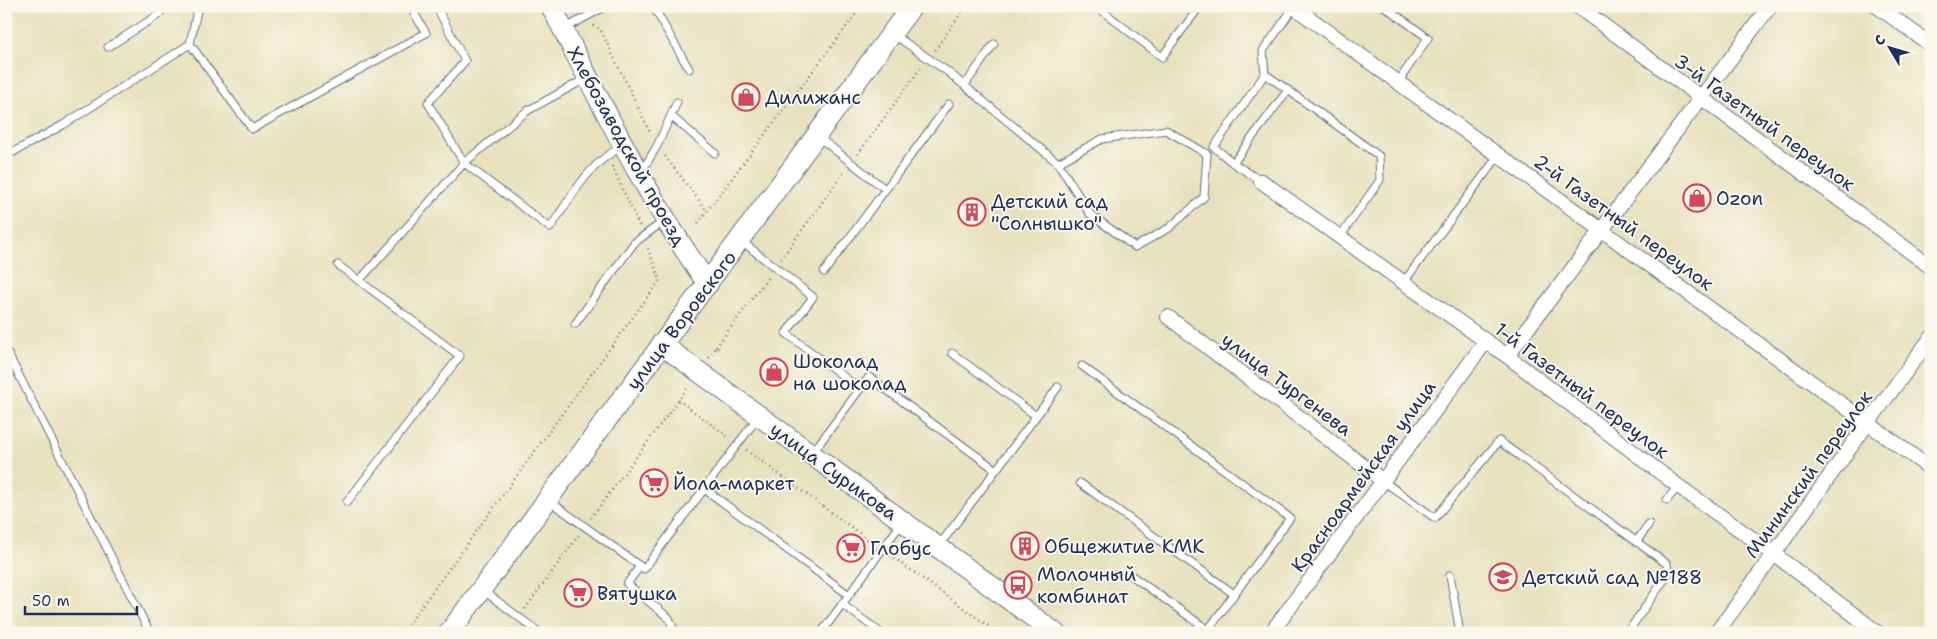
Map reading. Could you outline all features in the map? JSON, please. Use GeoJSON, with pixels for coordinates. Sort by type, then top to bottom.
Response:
{"type":"FeatureCollection","features":[{"type":"Feature","properties":{"kind":"street","name":"улица Воровского"},"geometry":{"type":"LineString","coordinates":[[449,633],[912,6]]}},
{"type":"Feature","properties":{"kind":"street","name":"3-й Газетный переулок"},"geometry":{"type":"LineString","coordinates":[[1577,6],[1931,267]]}},
{"type":"Feature","properties":{"kind":"street"},"geometry":{"type":"LineString","coordinates":[[1507,356],[1770,6]]}},
{"type":"Feature","properties":{"kind":"street"},"geometry":{"type":"LineString","coordinates":[[1877,6],[1893,11],[1931,45]]}},
{"type":"Feature","properties":{"kind":"street","name":"2-й Газетный переулок"},"geometry":{"type":"LineString","coordinates":[[1294,7],[1931,469]]}},
{"type":"Feature","properties":{"kind":"street","name":"Хлебозаводской проезд"},"geometry":{"type":"LineString","coordinates":[[543,10],[571,25],[587,78],[682,248],[708,284]]}},
{"type":"Feature","properties":{"kind":"street","name":"1-й Газетный переулок"},"geometry":{"type":"LineString","coordinates":[[1261,181],[1507,356],[1678,486],[1774,554],[1878,633]]}},
{"type":"Feature","properties":{"kind":"street","name":"улица Тургенева"},"geometry":{"type":"LineString","coordinates":[[1168,317],[1383,481]]}},
{"type":"Feature","properties":{"kind":"street","name":"Мининский переулок"},"geometry":{"type":"LineString","coordinates":[[1716,633],[1866,422],[1931,338]]}},
{"type":"Feature","properties":{"kind":"street","name":"Красноармейская улица"},"geometry":{"type":"LineString","coordinates":[[1271,633],[1486,341]]}},
{"type":"Feature","properties":{"kind":"street","name":"улица Сурикова"},"geometry":{"type":"LineString","coordinates":[[661,344],[1055,633]]}},
{"type":"Feature","properties":{"kind":"lane"},"geometry":{"type":"LineString","coordinates":[[108,47],[160,14],[162,6]]}},
{"type":"Feature","properties":{"kind":"lane"},"geometry":{"type":"LineString","coordinates":[[6,156],[63,125],[190,44],[198,6]]}},
{"type":"Feature","properties":{"kind":"lane"},"geometry":{"type":"LineString","coordinates":[[190,44],[252,129],[426,34],[410,6]]}},
{"type":"Feature","properties":{"kind":"lane"},"geometry":{"type":"LineString","coordinates":[[436,6],[465,61],[428,104],[464,163],[550,228],[588,174],[606,154],[624,146]]}},
{"type":"Feature","properties":{"kind":"lane"},"geometry":{"type":"LineString","coordinates":[[571,25],[606,6]]}},
{"type":"Feature","properties":{"kind":"lane"},"geometry":{"type":"LineString","coordinates":[[653,6],[689,69]]}},
{"type":"Feature","properties":{"kind":"lane"},"geometry":{"type":"LineString","coordinates":[[1096,6],[1162,57],[1200,6]]}},
{"type":"Feature","properties":{"kind":"lane"},"geometry":{"type":"LineString","coordinates":[[1384,6],[1428,38],[1398,82]]}},
{"type":"Feature","properties":{"kind":"lane"},"geometry":{"type":"LineString","coordinates":[[1261,181],[1214,147],[1265,74],[1263,51],[1294,7]]}},
{"type":"Feature","properties":{"kind":"lane"},"geometry":{"type":"LineString","coordinates":[[892,33],[965,85],[1058,163],[1090,214],[1136,246],[1169,228],[1204,197],[1207,154],[1166,130],[1102,139],[1058,163]]}},
{"type":"Feature","properties":{"kind":"lane"},"geometry":{"type":"LineString","coordinates":[[965,85],[994,44]]}},
{"type":"Feature","properties":{"kind":"lane"},"geometry":{"type":"LineString","coordinates":[[1265,74],[1379,156],[1380,180],[1340,238]]}},
{"type":"Feature","properties":{"kind":"lane"},"geometry":{"type":"LineString","coordinates":[[360,281],[464,163],[527,111],[587,78]]}},
{"type":"Feature","properties":{"kind":"lane"},"geometry":{"type":"LineString","coordinates":[[1233,162],[1288,90]]}},
{"type":"Feature","properties":{"kind":"lane"},"geometry":{"type":"LineString","coordinates":[[640,174],[657,146],[677,102]]}},
{"type":"Feature","properties":{"kind":"lane"},"geometry":{"type":"LineString","coordinates":[[824,272],[949,104]]}},
{"type":"Feature","properties":{"kind":"lane"},"geometry":{"type":"LineString","coordinates":[[671,116],[715,153]]}},
{"type":"Feature","properties":{"kind":"lane"},"geometry":{"type":"LineString","coordinates":[[817,136],[885,189]]}},
{"type":"Feature","properties":{"kind":"lane"},"geometry":{"type":"LineString","coordinates":[[1404,283],[1499,155]]}},
{"type":"Feature","properties":{"kind":"lane"},"geometry":{"type":"LineString","coordinates":[[575,324],[629,248],[643,234],[667,220]]}},
{"type":"Feature","properties":{"kind":"lane"},"geometry":{"type":"LineString","coordinates":[[740,240],[813,297],[786,334],[860,389]]}},
{"type":"Feature","properties":{"kind":"lane"},"geometry":{"type":"LineString","coordinates":[[338,265],[460,356],[348,502]]}},
{"type":"Feature","properties":{"kind":"lane"},"geometry":{"type":"LineString","coordinates":[[6,350],[150,633]]}},
{"type":"Feature","properties":{"kind":"lane"},"geometry":{"type":"LineString","coordinates":[[952,353],[1036,416]]}},
{"type":"Feature","properties":{"kind":"lane"},"geometry":{"type":"LineString","coordinates":[[1082,366],[1290,518],[1207,631],[1128,573]]}},
{"type":"Feature","properties":{"kind":"lane"},"geometry":{"type":"LineString","coordinates":[[811,454],[869,377],[996,470]]}},
{"type":"Feature","properties":{"kind":"lane"},"geometry":{"type":"LineString","coordinates":[[938,547],[1058,387]]}},
{"type":"Feature","properties":{"kind":"lane"},"geometry":{"type":"LineString","coordinates":[[547,500],[644,569],[703,488],[716,474],[759,416]]}},
{"type":"Feature","properties":{"kind":"lane"},"geometry":{"type":"LineString","coordinates":[[1383,481],[1435,518],[1499,441],[1666,564],[1669,573],[1632,626],[1633,633]]}},
{"type":"Feature","properties":{"kind":"lane"},"geometry":{"type":"LineString","coordinates":[[1080,483],[1234,594]]}},
{"type":"Feature","properties":{"kind":"lane"},"geometry":{"type":"LineString","coordinates":[[1667,500],[1678,486]]}},
{"type":"Feature","properties":{"kind":"lane"},"geometry":{"type":"LineString","coordinates":[[703,488],[849,595]]}},
{"type":"Feature","properties":{"kind":"lane"},"geometry":{"type":"LineString","coordinates":[[821,633],[903,521]]}},
{"type":"Feature","properties":{"kind":"lane"},"geometry":{"type":"LineString","coordinates":[[1636,542],[1649,524]]}},
{"type":"Feature","properties":{"kind":"lane"},"geometry":{"type":"LineString","coordinates":[[640,566],[627,584],[669,618],[675,633]]}},
{"type":"Feature","properties":{"kind":"lane"},"geometry":{"type":"LineString","coordinates":[[1450,575],[1460,633]]}},
{"type":"Feature","properties":{"kind":"lane"},"geometry":{"type":"LineString","coordinates":[[481,589],[540,633]]}},
{"type":"Feature","properties":{"kind":"lane"},"geometry":{"type":"LineString","coordinates":[[842,604],[881,633]]}},
{"type":"Feature","properties":{"kind":"path"},"geometry":{"type":"LineString","coordinates":[[530,6],[543,10]]}},
{"type":"Feature","properties":{"kind":"path"},"geometry":{"type":"LineString","coordinates":[[698,223],[862,6]]}},
{"type":"Feature","properties":{"kind":"path"},"geometry":{"type":"LineString","coordinates":[[708,359],[966,6]]}},
{"type":"Feature","properties":{"kind":"path"},"geometry":{"type":"LineString","coordinates":[[571,25],[600,29],[657,146],[707,211]]}},
{"type":"Feature","properties":{"kind":"path"},"geometry":{"type":"LineString","coordinates":[[402,633],[660,280],[643,234],[606,154]]}},
{"type":"Feature","properties":{"kind":"path"},"geometry":{"type":"LineString","coordinates":[[508,633],[691,384]]}},
{"type":"Feature","properties":{"kind":"path"},"geometry":{"type":"LineString","coordinates":[[678,400],[998,633]]}},
{"type":"Feature","properties":{"kind":"place","name":"Дилижанс"},"geometry":{"type":"Point","coordinates":[746,97]}},
{"type":"Feature","properties":{"kind":"place","name":"Ozon"},"geometry":{"type":"Point","coordinates":[1697,198]}},
{"type":"Feature","properties":{"kind":"place","name":"Детский сад \"Солнышко\""},"geometry":{"type":"Point","coordinates":[972,212]}},
{"type":"Feature","properties":{"kind":"place","name":"Шоколад на шоколад"},"geometry":{"type":"Point","coordinates":[774,372]}},
{"type":"Feature","properties":{"kind":"place","name":"Йола-маркет"},"geometry":{"type":"Point","coordinates":[654,483]}},
{"type":"Feature","properties":{"kind":"place","name":"Общежитие КМК"},"geometry":{"type":"Point","coordinates":[1025,546]}},
{"type":"Feature","properties":{"kind":"place","name":"Глобус"},"geometry":{"type":"Point","coordinates":[851,548]}},
{"type":"Feature","properties":{"kind":"place","name":"Детский сад №188"},"geometry":{"type":"Point","coordinates":[1503,577]}},
{"type":"Feature","properties":{"kind":"place","name":"Молочный комбинат"},"geometry":{"type":"Point","coordinates":[1018,585]}},
{"type":"Feature","properties":{"kind":"place","name":"Вятушка"},"geometry":{"type":"Point","coordinates":[578,593]}}]}
